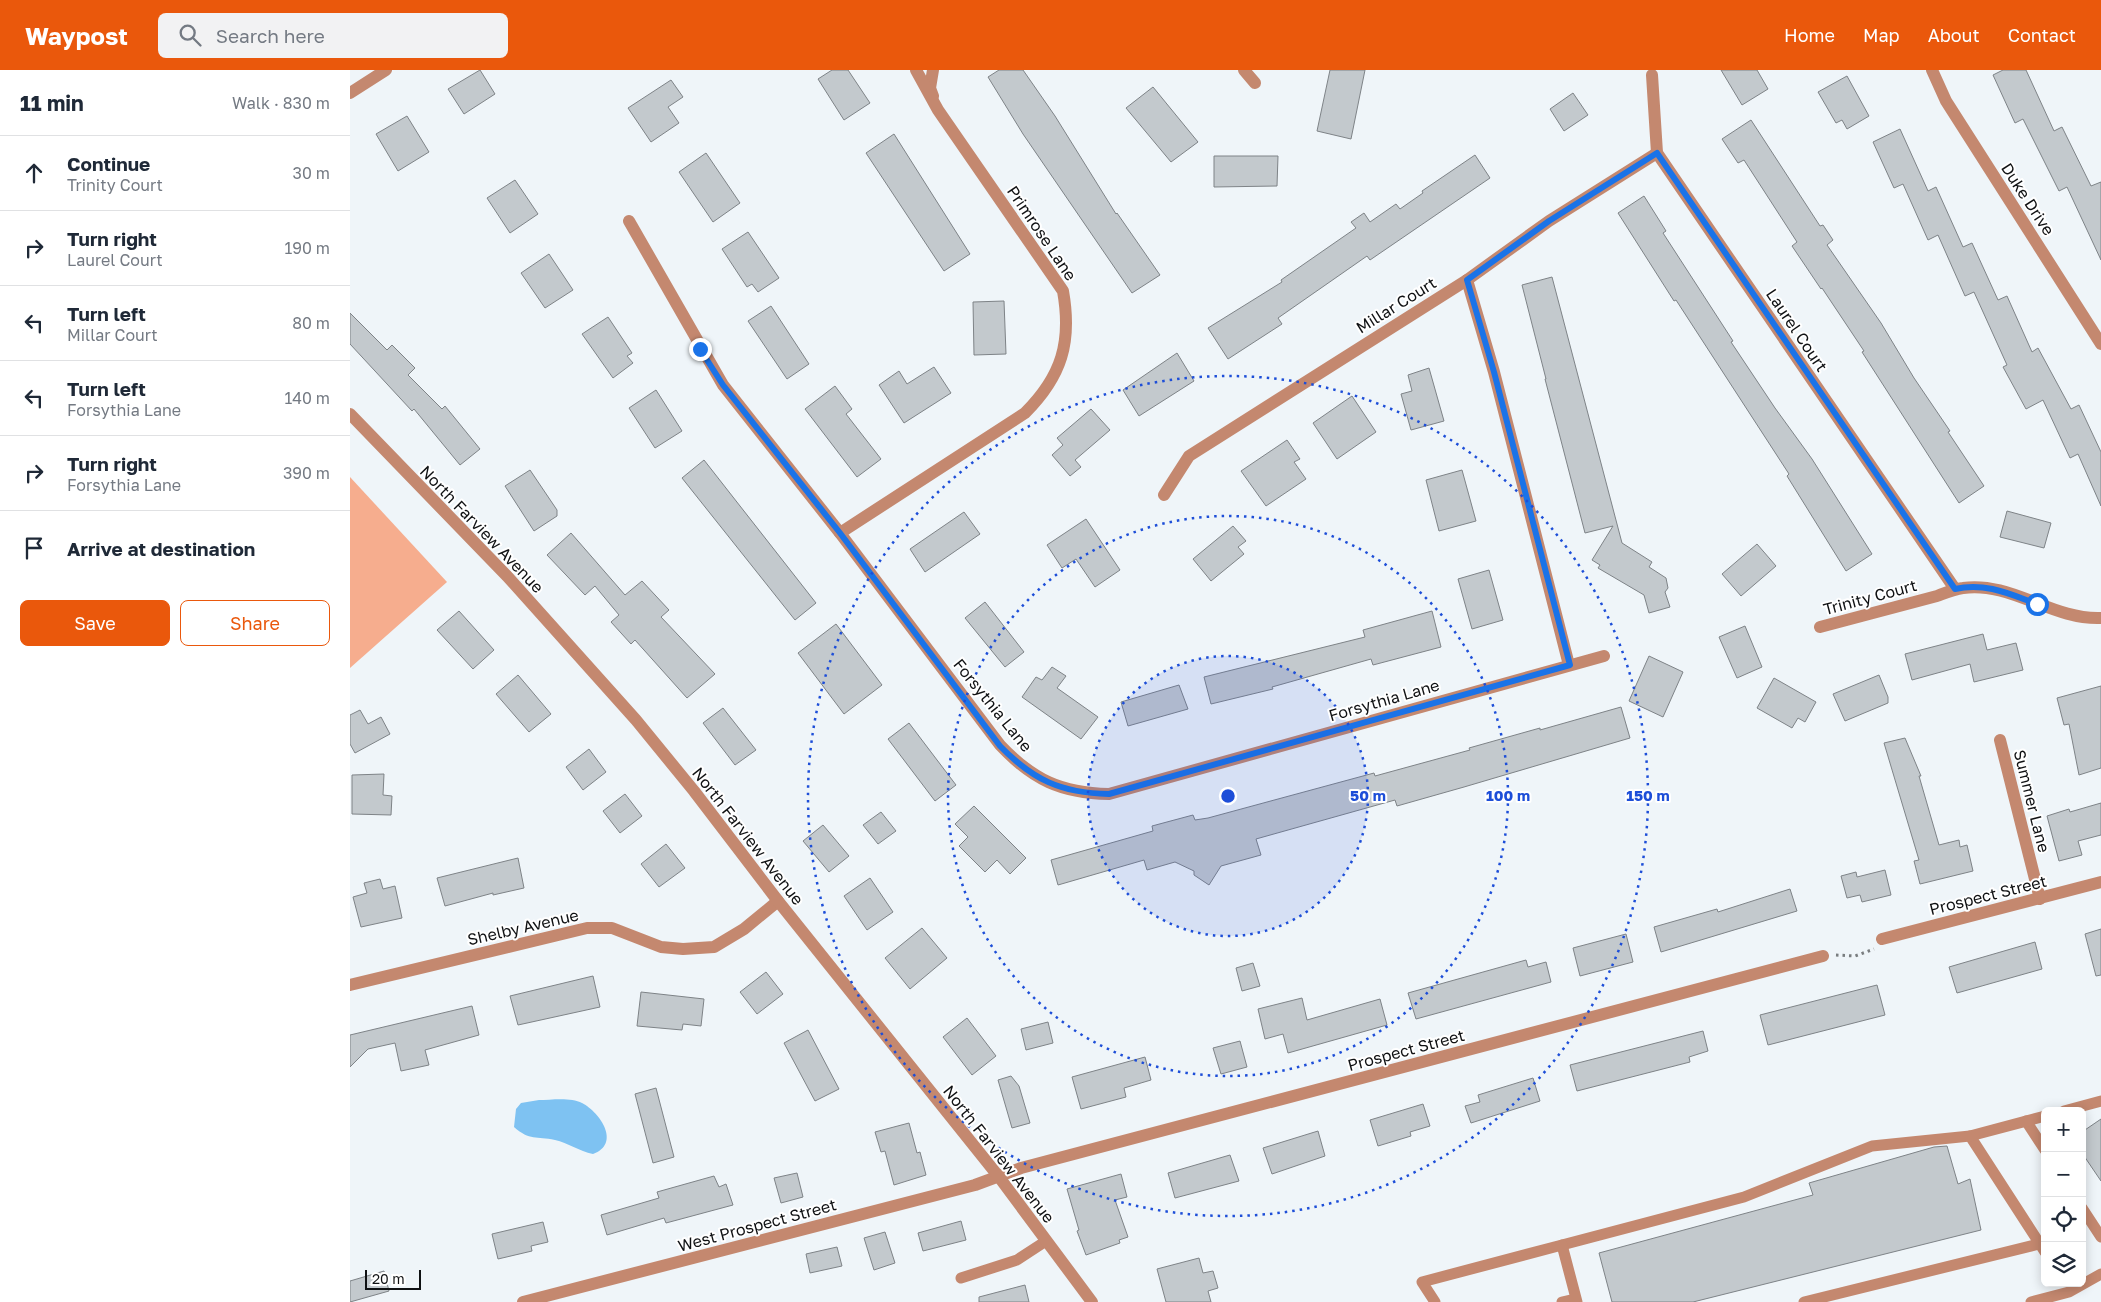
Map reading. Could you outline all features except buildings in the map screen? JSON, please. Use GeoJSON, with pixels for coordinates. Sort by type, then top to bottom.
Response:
{"type":"FeatureCollection","features":[{"type":"Feature","properties":{"kind":"street"},"geometry":{"type":"LineString","coordinates":[[350,93],[386,70]]}},
{"type":"Feature","properties":{"kind":"street","name":"Primrose Lane"},"geometry":{"type":"LineString","coordinates":[[840,533],[1025,413],[1053,379],[1062,357],[1067,335],[1067,321],[1062,291],[935,104],[916,70]]}},
{"type":"Feature","properties":{"kind":"street"},"geometry":{"type":"LineString","coordinates":[[933,70],[930,88],[935,104]]}},
{"type":"Feature","properties":{"kind":"street"},"geometry":{"type":"LineString","coordinates":[[1244,70],[1255,84]]}},
{"type":"Feature","properties":{"kind":"street","name":"Duke Drive"},"geometry":{"type":"LineString","coordinates":[[1932,70],[1946,102],[2101,344]]}},
{"type":"Feature","properties":{"kind":"street"},"geometry":{"type":"LineString","coordinates":[[1652,75],[1657,153]]}},
{"type":"Feature","properties":{"kind":"street","name":"Millar Court"},"geometry":{"type":"LineString","coordinates":[[1164,495],[1189,456],[1467,280],[1549,221],[1657,153]]}},
{"type":"Feature","properties":{"kind":"street","name":"Laurel Court"},"geometry":{"type":"LineString","coordinates":[[1657,153],[1955,589]]}},
{"type":"Feature","properties":{"kind":"street","name":"Forsythia Lane"},"geometry":{"type":"LineString","coordinates":[[629,222],[723,385],[840,533],[1000,746],[1017,763],[1035,776],[1059,788],[1085,794],[1109,794],[1604,656]]}},
{"type":"Feature","properties":{"kind":"street"},"geometry":{"type":"LineString","coordinates":[[1467,280],[1496,382],[1570,665]]}},
{"type":"Feature","properties":{"kind":"street","name":"North Farview Avenue"},"geometry":{"type":"LineString","coordinates":[[350,414],[507,576],[636,720],[999,1177],[1092,1302]]}},
{"type":"Feature","properties":{"kind":"street","name":"Trinity Court"},"geometry":{"type":"LineString","coordinates":[[1820,627],[1937,596],[1955,589],[1981,587],[2000,590],[2071,616],[2086,619],[2101,618]]}},
{"type":"Feature","properties":{"kind":"street","name":"Summer Lane"},"geometry":{"type":"LineString","coordinates":[[2000,740],[2040,898]]}},
{"type":"Feature","properties":{"kind":"street","name":"Prospect Street"},"geometry":{"type":"LineString","coordinates":[[1882,939],[2101,882]]}},
{"type":"Feature","properties":{"kind":"street","name":"Shelby Avenue"},"geometry":{"type":"LineString","coordinates":[[350,985],[587,928],[612,928],[661,947],[714,947],[744,929],[778,901]]}},
{"type":"Feature","properties":{"kind":"street","name":"Prospect Street"},"geometry":{"type":"LineString","coordinates":[[999,1177],[1021,1168],[1823,956]]}},
{"type":"Feature","properties":{"kind":"street","name":"West Prospect Street"},"geometry":{"type":"LineString","coordinates":[[523,1302],[975,1185],[999,1177]]}},
{"type":"Feature","properties":{"kind":"lane"},"geometry":{"type":"LineString","coordinates":[[2079,1107],[2101,1101]]}},
{"type":"Feature","properties":{"kind":"lane"},"geometry":{"type":"LineString","coordinates":[[1435,1302],[1422,1282],[1744,1197],[1872,1146],[1970,1136],[2041,1117]]}},
{"type":"Feature","properties":{"kind":"lane"},"geometry":{"type":"LineString","coordinates":[[2026,1121],[2041,1144]]}},
{"type":"Feature","properties":{"kind":"lane"},"geometry":{"type":"LineString","coordinates":[[1970,1136],[2041,1246]]}},
{"type":"Feature","properties":{"kind":"lane"},"geometry":{"type":"LineString","coordinates":[[2086,1214],[2101,1237]]}},
{"type":"Feature","properties":{"kind":"lane"},"geometry":{"type":"LineString","coordinates":[[961,1278],[1017,1260],[1046,1241]]}},
{"type":"Feature","properties":{"kind":"lane"},"geometry":{"type":"LineString","coordinates":[[1562,1245],[1576,1300],[1562,1302]]}},
{"type":"Feature","properties":{"kind":"lane"},"geometry":{"type":"LineString","coordinates":[[1804,1302],[2041,1248]]}},
{"type":"Feature","properties":{"kind":"lane"},"geometry":{"type":"LineString","coordinates":[[2031,1302],[2101,1274]]}},
{"type":"Feature","properties":{"kind":"path"},"geometry":{"type":"LineString","coordinates":[[1823,956],[1855,956],[1876,948],[1882,939]]}},
{"type":"Feature","properties":{"kind":"shaded area"},"geometry":{"type":"Polygon","coordinates":[[[350,477],[447,582],[350,668],[350,477]]]}},
{"type":"Feature","properties":{"kind":"water"},"geometry":{"type":"Polygon","coordinates":[[[567,1099],[582,1103],[596,1114],[601,1121],[607,1136],[606,1143],[593,1154],[560,1141],[529,1136],[514,1127],[516,1109],[521,1103],[567,1099]]]}},
{"type":"Feature","properties":{"kind":"route"},"geometry":{"type":"LineString","coordinates":[[700,349],[723,385],[840,533],[1000,746],[1017,763],[1035,776],[1059,788],[1085,794],[1109,794],[1570,665],[1494,372],[1467,280],[1549,221],[1657,153],[1955,589],[1981,587],[2000,590],[2037,604]]}}]}
